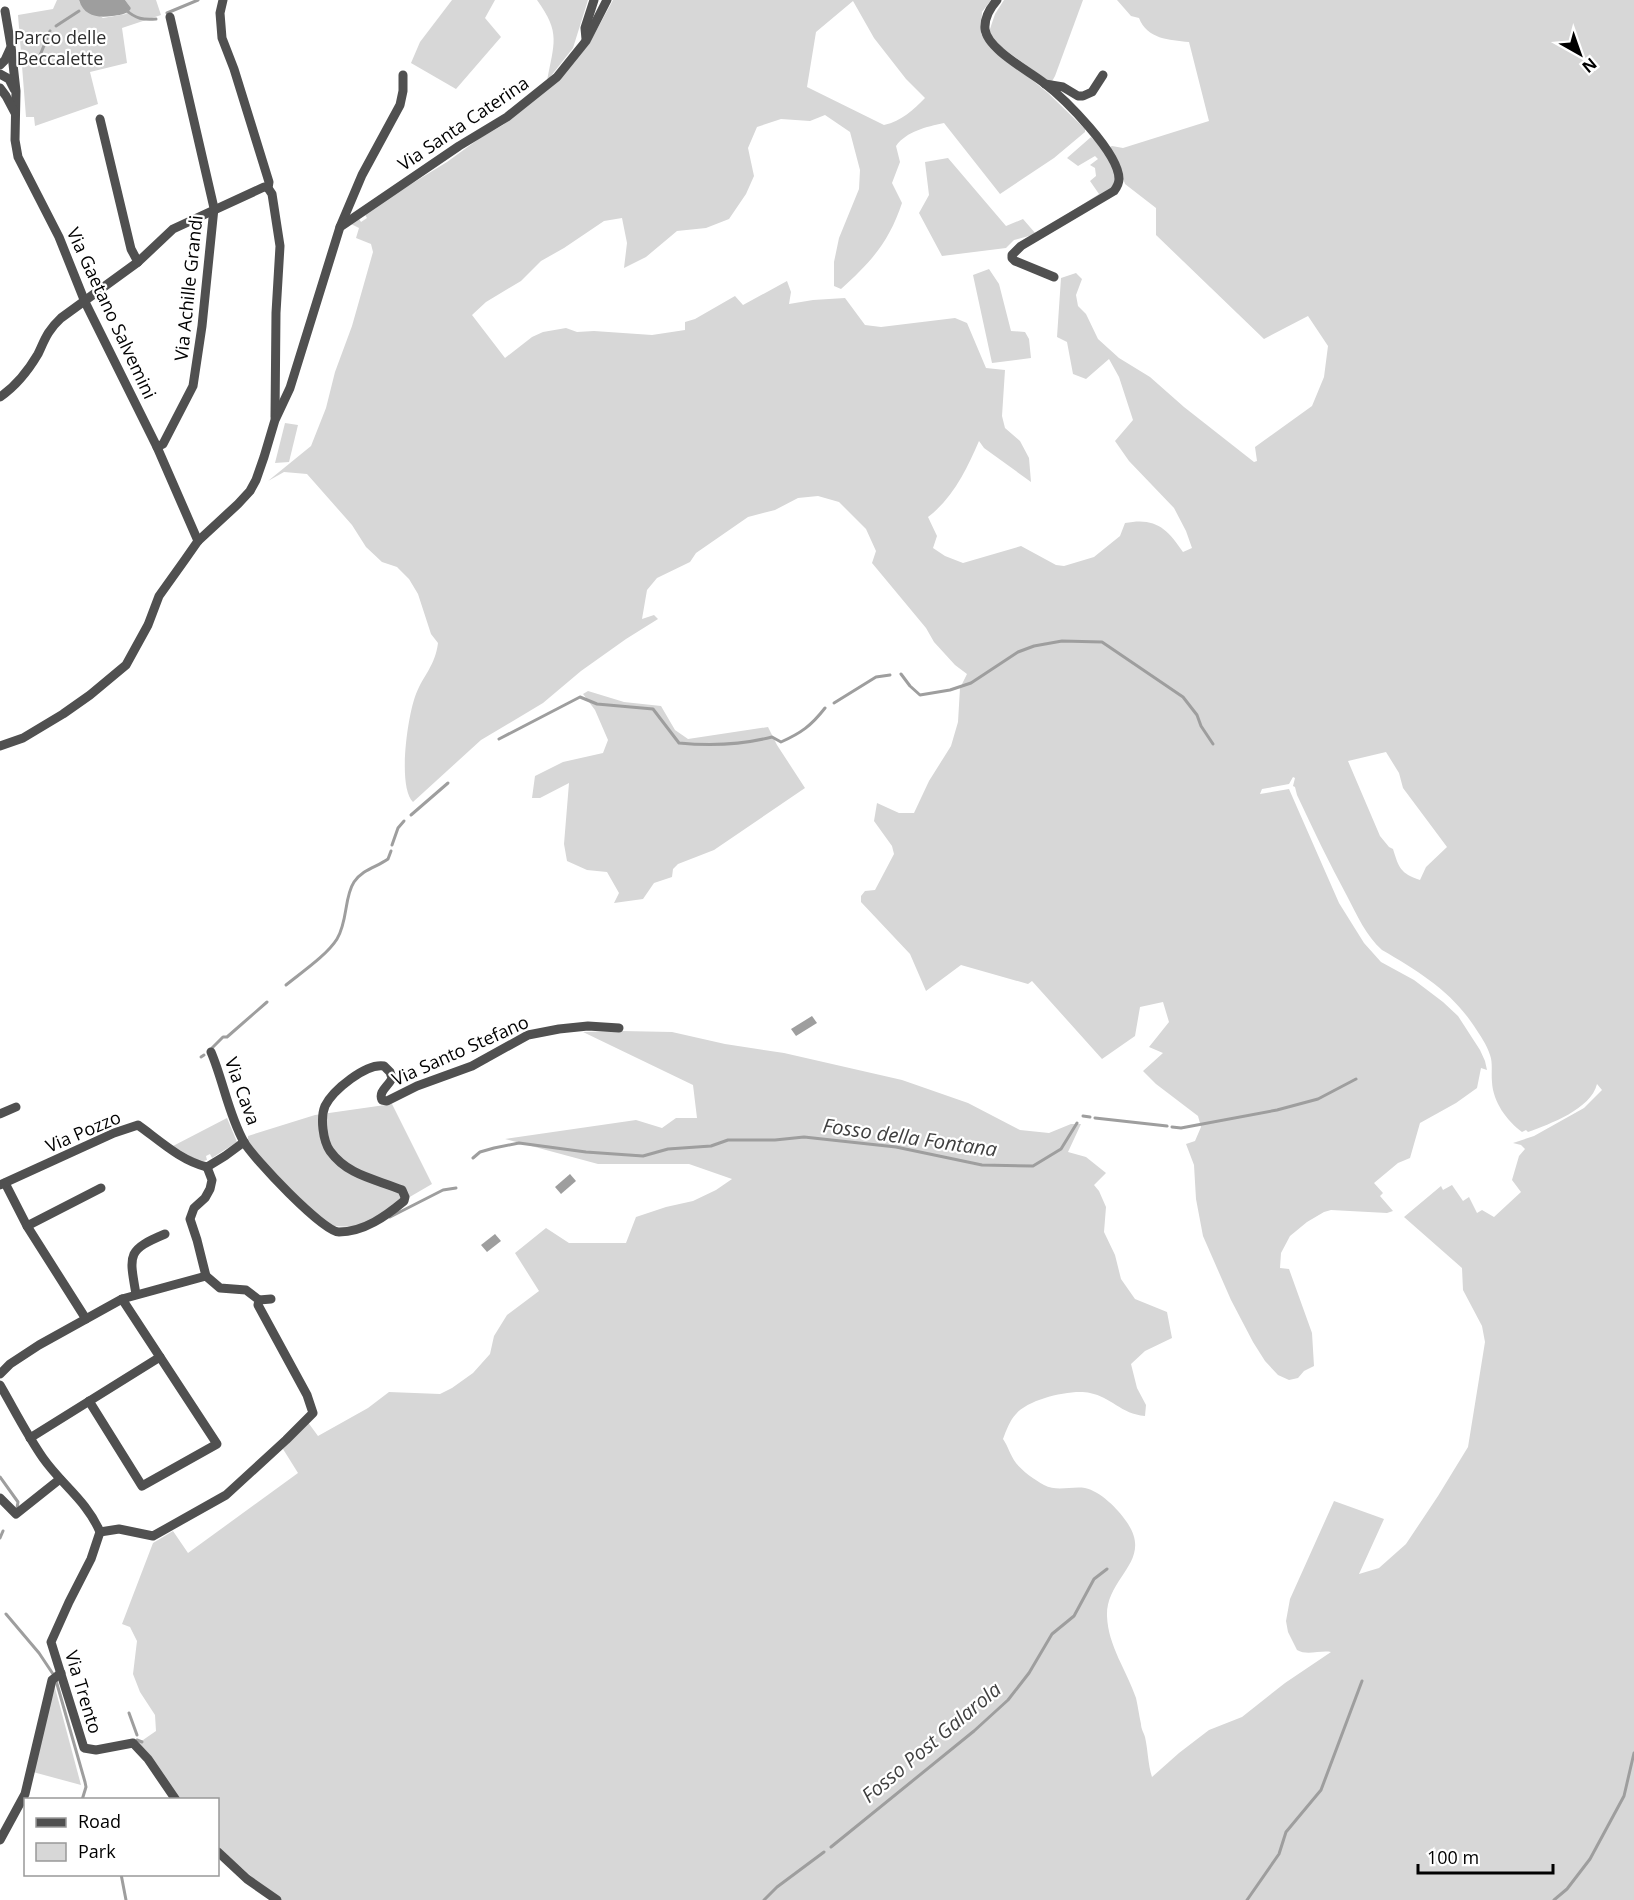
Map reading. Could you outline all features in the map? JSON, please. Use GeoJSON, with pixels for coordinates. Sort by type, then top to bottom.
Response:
{"type":"FeatureCollection","features":[{"type":"Feature","properties":{"kind":"street"},"geometry":{"type":"LineString","coordinates":[[223,0],[220,13],[222,38],[258,146],[269,182],[268,188],[275,203],[280,246],[274,420]]}},
{"type":"Feature","properties":{"kind":"street"},"geometry":{"type":"LineString","coordinates":[[586,41],[585,28],[594,0]]}},
{"type":"Feature","properties":{"kind":"street","name":"Via Santa Caterina"},"geometry":{"type":"LineString","coordinates":[[340,226],[507,117],[557,77],[586,41],[607,0]]}},
{"type":"Feature","properties":{"kind":"street"},"geometry":{"type":"LineString","coordinates":[[997,0],[988,12],[985,29],[988,38],[1011,60],[1062,99],[1111,154],[1118,174],[1119,182],[1114,191],[1021,246],[1012,255],[1016,261],[1054,278]]}},
{"type":"Feature","properties":{"kind":"street","name":"Via Gaetano Salvemini"},"geometry":{"type":"LineString","coordinates":[[5,11],[11,46],[6,78],[16,91],[15,140],[18,157],[59,237],[85,302],[157,447],[198,541]]}},
{"type":"Feature","properties":{"kind":"street","name":"Via Achille Grandi"},"geometry":{"type":"LineString","coordinates":[[157,447],[163,444],[193,386],[202,326],[214,208],[170,17]]}},
{"type":"Feature","properties":{"kind":"street"},"geometry":{"type":"LineString","coordinates":[[0,65],[5,60],[11,46]]}},
{"type":"Feature","properties":{"kind":"street","name":"Via Santa Caterina"},"geometry":{"type":"LineString","coordinates":[[0,746],[23,738],[63,714],[90,695],[126,664],[148,625],[159,596],[198,541],[238,504],[256,480],[274,420],[290,388],[340,226],[362,175],[400,105],[403,75]]}},
{"type":"Feature","properties":{"kind":"street"},"geometry":{"type":"LineString","coordinates":[[1045,84],[1063,87],[1078,96],[1083,96],[1092,92],[1103,75]]}},
{"type":"Feature","properties":{"kind":"street","name":"Via Gaetano Salvemini"},"geometry":{"type":"LineString","coordinates":[[0,88],[15,113]]}},
{"type":"Feature","properties":{"kind":"street"},"geometry":{"type":"LineString","coordinates":[[100,119],[131,249],[138,262]]}},
{"type":"Feature","properties":{"kind":"street"},"geometry":{"type":"LineString","coordinates":[[0,397],[12,389],[25,374],[38,354],[50,328],[138,262],[173,229],[214,208],[264,187],[268,188]]}},
{"type":"Feature","properties":{"kind":"street"},"geometry":{"type":"LineString","coordinates":[[191,525],[200,529],[213,528]]}},
{"type":"Feature","properties":{"kind":"street","name":"Via Santo Stefano"},"geometry":{"type":"LineString","coordinates":[[244,1142],[275,1179],[331,1231],[339,1232],[362,1227],[377,1221],[404,1201],[405,1197],[402,1190],[366,1178],[348,1169],[327,1146],[323,1121],[326,1105],[352,1077],[374,1066],[384,1066],[392,1078],[382,1091],[381,1098],[387,1101],[417,1086],[472,1066],[528,1035],[588,1026],[619,1028]]}},
{"type":"Feature","properties":{"kind":"street","name":"Via Cava"},"geometry":{"type":"LineString","coordinates":[[211,1052],[244,1142]]}},
{"type":"Feature","properties":{"kind":"street"},"geometry":{"type":"LineString","coordinates":[[0,1114],[16,1107]]}},
{"type":"Feature","properties":{"kind":"street","name":"Via Pozzo"},"geometry":{"type":"LineString","coordinates":[[3,1184],[114,1133],[138,1125],[176,1152],[198,1165],[207,1167]]}},
{"type":"Feature","properties":{"kind":"street"},"geometry":{"type":"LineString","coordinates":[[244,1142],[207,1167],[212,1180],[210,1189],[194,1209],[190,1219],[206,1276],[220,1288],[246,1290],[259,1300],[271,1299]]}},
{"type":"Feature","properties":{"kind":"street"},"geometry":{"type":"LineString","coordinates":[[3,1184],[86,1319]]}},
{"type":"Feature","properties":{"kind":"street"},"geometry":{"type":"LineString","coordinates":[[27,1226],[102,1188]]}},
{"type":"Feature","properties":{"kind":"street"},"geometry":{"type":"LineString","coordinates":[[136,1294],[132,1257],[134,1252],[145,1243],[165,1234]]}},
{"type":"Feature","properties":{"kind":"street"},"geometry":{"type":"LineString","coordinates":[[1,1372],[39,1345],[122,1299],[206,1276]]}},
{"type":"Feature","properties":{"kind":"street"},"geometry":{"type":"LineString","coordinates":[[89,1401],[142,1486],[217,1444],[122,1299]]}},
{"type":"Feature","properties":{"kind":"street"},"geometry":{"type":"LineString","coordinates":[[226,1495],[313,1413],[307,1395],[258,1305],[259,1300]]}},
{"type":"Feature","properties":{"kind":"street"},"geometry":{"type":"LineString","coordinates":[[30,1437],[160,1358]]}},
{"type":"Feature","properties":{"kind":"street"},"geometry":{"type":"LineString","coordinates":[[0,1385],[43,1458],[79,1497],[95,1519],[100,1532],[119,1529],[153,1536],[239,1490]]}},
{"type":"Feature","properties":{"kind":"street"},"geometry":{"type":"LineString","coordinates":[[0,1498],[16,1514],[60,1479]]}},
{"type":"Feature","properties":{"kind":"street","name":"Via Trento"},"geometry":{"type":"LineString","coordinates":[[100,1532],[91,1559],[51,1642],[57,1676],[84,1749],[96,1750],[133,1743],[148,1759],[175,1798]]}},
{"type":"Feature","properties":{"kind":"street"},"geometry":{"type":"LineString","coordinates":[[0,1840],[25,1794],[57,1676]]}},
{"type":"Feature","properties":{"kind":"street"},"geometry":{"type":"LineString","coordinates":[[219,1853],[247,1879],[277,1900]]}},
{"type":"Feature","properties":{"kind":"green space","name":"Parco delle Beccalette"},"geometry":{"type":"Polygon","coordinates":[[[57,0],[79,0],[103,18],[126,14],[131,8],[125,0],[156,0],[161,15],[122,28],[127,63],[90,72],[98,104],[35,126],[34,117],[26,117],[18,15],[53,9],[57,0]]]}},
{"type":"Feature","properties":{"kind":"green space"},"geometry":{"type":"Polygon","coordinates":[[[452,0],[495,0],[485,18],[501,37],[456,89],[411,63],[420,42],[452,0]]]}},
{"type":"Feature","properties":{"kind":"green space"},"geometry":{"type":"Polygon","coordinates":[[[537,0],[588,0],[573,48],[547,81],[552,57],[553,30],[545,11],[537,0]]]}},
{"type":"Feature","properties":{"kind":"green space"},"geometry":{"type":"Polygon","coordinates":[[[613,0],[991,0],[982,12],[981,34],[988,44],[1048,93],[1085,129],[1085,132],[1054,158],[1000,194],[944,123],[911,133],[896,146],[900,162],[892,183],[902,203],[897,217],[878,251],[841,289],[834,286],[834,262],[839,238],[859,189],[860,170],[850,132],[825,115],[810,121],[781,119],[757,127],[748,148],[754,176],[746,194],[729,219],[706,228],[677,231],[646,257],[624,268],[627,243],[622,218],[604,221],[541,261],[521,281],[486,302],[472,315],[505,358],[532,337],[543,332],[566,328],[577,332],[652,335],[685,330],[685,322],[695,319],[735,296],[743,305],[787,281],[791,292],[789,304],[845,298],[865,325],[881,327],[955,318],[967,323],[986,368],[1005,370],[1002,416],[1005,428],[1020,441],[1029,458],[1031,482],[984,448],[979,441],[952,492],[928,517],[937,536],[933,548],[963,563],[1021,546],[1056,565],[1064,566],[1094,557],[1120,536],[1125,523],[1152,523],[1166,531],[1183,552],[1192,548],[1174,508],[1129,461],[1115,441],[1133,420],[1119,377],[1109,359],[1086,379],[1073,374],[1067,342],[1057,337],[1061,278],[1076,273],[1082,279],[1076,295],[1078,306],[1086,314],[1098,339],[1119,358],[1150,377],[1254,462],[1257,461],[1255,447],[1312,406],[1324,377],[1328,346],[1308,316],[1264,339],[1156,235],[1156,208],[1125,184],[1110,147],[1123,148],[1209,121],[1189,42],[1166,39],[1153,34],[1147,30],[1139,18],[1131,16],[1117,0],[1634,0],[1634,1900],[282,1900],[270,1893],[219,1848],[219,1798],[178,1798],[135,1741],[143,1740],[156,1731],[155,1715],[140,1692],[133,1674],[137,1641],[130,1627],[122,1624],[153,1543],[173,1531],[188,1553],[298,1473],[283,1449],[307,1421],[318,1436],[368,1408],[389,1392],[440,1394],[473,1373],[490,1354],[494,1336],[507,1315],[539,1291],[515,1253],[546,1228],[569,1243],[626,1243],[636,1217],[693,1201],[732,1179],[689,1164],[598,1164],[505,1139],[636,1120],[662,1128],[676,1118],[697,1118],[693,1085],[583,1032],[672,1032],[725,1044],[784,1053],[902,1080],[968,1103],[1020,1130],[1049,1133],[1071,1124],[1081,1124],[1068,1152],[1086,1157],[1106,1173],[1094,1185],[1106,1207],[1104,1232],[1115,1255],[1121,1279],[1135,1299],[1167,1312],[1172,1338],[1145,1351],[1131,1364],[1137,1388],[1146,1405],[1145,1416],[1129,1412],[1097,1395],[1072,1392],[1051,1396],[1022,1409],[1012,1419],[1003,1439],[1016,1463],[1029,1475],[1049,1487],[1085,1488],[1097,1493],[1118,1511],[1133,1535],[1135,1547],[1132,1558],[1114,1590],[1107,1616],[1114,1648],[1136,1698],[1152,1777],[1209,1730],[1242,1717],[1285,1683],[1331,1652],[1305,1653],[1297,1650],[1288,1632],[1286,1621],[1290,1599],[1334,1501],[1384,1519],[1359,1574],[1379,1568],[1406,1544],[1468,1447],[1485,1342],[1482,1326],[1463,1290],[1462,1268],[1404,1217],[1441,1186],[1443,1190],[1452,1185],[1463,1201],[1469,1197],[1477,1213],[1482,1210],[1494,1217],[1521,1192],[1512,1180],[1519,1156],[1525,1149],[1513,1143],[1534,1136],[1584,1108],[1602,1090],[1597,1084],[1587,1101],[1547,1125],[1528,1132],[1526,1130],[1522,1132],[1516,1128],[1506,1117],[1495,1097],[1489,1051],[1465,1014],[1433,983],[1382,950],[1358,918],[1297,795],[1293,786],[1295,778],[1293,777],[1289,784],[1262,789],[1260,794],[1289,789],[1339,903],[1364,943],[1381,962],[1414,980],[1458,1016],[1480,1050],[1487,1070],[1481,1068],[1477,1088],[1420,1123],[1410,1158],[1398,1163],[1374,1183],[1383,1193],[1380,1196],[1393,1211],[1387,1213],[1331,1210],[1307,1222],[1290,1236],[1281,1253],[1280,1268],[1289,1269],[1312,1333],[1314,1366],[1304,1371],[1298,1378],[1289,1380],[1278,1375],[1265,1361],[1253,1342],[1231,1300],[1203,1236],[1196,1199],[1194,1165],[1186,1144],[1195,1141],[1201,1127],[1198,1116],[1156,1084],[1143,1071],[1163,1053],[1149,1047],[1169,1022],[1163,1002],[1140,1007],[1135,1036],[1102,1059],[1032,981],[1028,984],[961,965],[926,991],[910,954],[861,902],[861,896],[865,891],[875,890],[894,854],[892,846],[874,821],[877,803],[899,813],[914,813],[929,781],[951,746],[958,722],[960,688],[967,674],[955,665],[934,642],[926,628],[872,563],[876,551],[866,529],[839,502],[818,496],[798,498],[775,510],[748,517],[696,553],[690,562],[657,578],[647,590],[642,619],[654,615],[658,619],[581,671],[543,703],[481,740],[413,802],[408,794],[406,781],[407,733],[416,694],[432,664],[438,643],[431,634],[418,594],[409,579],[397,567],[382,562],[366,547],[352,525],[307,474],[284,472],[268,481],[311,446],[326,408],[373,252],[371,244],[356,238],[359,228],[351,224],[358,217],[361,222],[367,218],[364,213],[503,125],[557,82],[589,44],[613,0]],[[853,1],[816,32],[807,87],[884,125],[902,118],[925,98],[906,79],[874,38],[853,1]],[[1386,752],[1348,761],[1380,836],[1393,849],[1401,869],[1420,880],[1426,867],[1447,847],[1403,788],[1399,773],[1386,752]]]}},
{"type":"Feature","properties":{"kind":"green space"},"geometry":{"type":"Polygon","coordinates":[[[1004,0],[1083,0],[1051,83],[997,44],[989,32],[995,14],[1004,0]]]}},
{"type":"Feature","properties":{"kind":"green space"},"geometry":{"type":"Polygon","coordinates":[[[1091,137],[1104,151],[1115,173],[1117,179],[1111,190],[1036,234],[1099,194],[1090,181],[1096,176],[1095,168],[1090,165],[1098,159],[1095,156],[1078,166],[1067,158],[1091,137]]]}},
{"type":"Feature","properties":{"kind":"green space"},"geometry":{"type":"Polygon","coordinates":[[[948,158],[1006,226],[1023,219],[1036,234],[1014,240],[1006,248],[942,256],[919,213],[929,195],[925,162],[948,158]]]}},
{"type":"Feature","properties":{"kind":"green space"},"geometry":{"type":"Polygon","coordinates":[[[989,269],[999,284],[1011,331],[1025,332],[1029,339],[1031,358],[992,363],[973,275],[989,269]]]}},
{"type":"Feature","properties":{"kind":"green space"},"geometry":{"type":"Polygon","coordinates":[[[285,423],[298,425],[289,462],[275,463],[285,423]]]}},
{"type":"Feature","properties":{"kind":"green space"},"geometry":{"type":"Polygon","coordinates":[[[588,691],[624,702],[661,706],[675,730],[688,739],[768,727],[805,788],[714,850],[678,864],[673,869],[672,877],[654,883],[643,899],[614,903],[619,893],[607,872],[587,870],[567,861],[564,844],[569,783],[540,798],[532,798],[535,776],[563,762],[603,753],[608,740],[595,710],[583,694],[588,691]]]}},
{"type":"Feature","properties":{"kind":"green space"},"geometry":{"type":"Polygon","coordinates":[[[392,1104],[432,1184],[358,1227],[328,1226],[248,1147],[248,1136],[315,1115],[392,1104]]]}},
{"type":"Feature","properties":{"kind":"green space"},"geometry":{"type":"Polygon","coordinates":[[[227,1118],[237,1142],[212,1158],[210,1154],[206,1156],[207,1160],[200,1162],[173,1146],[227,1118]]]}},
{"type":"Feature","properties":{"kind":"green space"},"geometry":{"type":"Polygon","coordinates":[[[54,1684],[81,1785],[33,1772],[54,1684]]]}},
{"type":"Feature","properties":{"kind":"shaded area"},"geometry":{"type":"Polygon","coordinates":[[[79,0],[125,0],[131,8],[122,14],[96,16],[84,10],[79,0]]]}},
{"type":"Feature","properties":{"kind":"shaded area"},"geometry":{"type":"Polygon","coordinates":[[[812,1016],[817,1023],[796,1036],[791,1029],[812,1016]]]}},
{"type":"Feature","properties":{"kind":"shaded area"},"geometry":{"type":"Polygon","coordinates":[[[570,1174],[576,1181],[561,1194],[555,1187],[570,1174]]]}},
{"type":"Feature","properties":{"kind":"shaded area"},"geometry":{"type":"Polygon","coordinates":[[[495,1234],[501,1241],[487,1252],[481,1245],[495,1234]]]}},
{"type":"Feature","properties":{"kind":"waterway"},"geometry":{"type":"LineString","coordinates":[[167,13],[198,0]]}},
{"type":"Feature","properties":{"kind":"waterway"},"geometry":{"type":"LineString","coordinates":[[126,10],[140,18],[156,19]]}},
{"type":"Feature","properties":{"kind":"waterway"},"geometry":{"type":"LineString","coordinates":[[56,26],[79,11]]}},
{"type":"Feature","properties":{"kind":"waterway"},"geometry":{"type":"LineString","coordinates":[[36,65],[50,31]]}},
{"type":"Feature","properties":{"kind":"waterway"},"geometry":{"type":"LineString","coordinates":[[901,674],[920,695],[950,690],[971,683],[1018,652],[1034,646],[1062,641],[1102,642],[1183,697],[1197,715],[1201,726],[1213,744]]}},
{"type":"Feature","properties":{"kind":"waterway"},"geometry":{"type":"LineString","coordinates":[[834,703],[876,677],[890,675]]}},
{"type":"Feature","properties":{"kind":"waterway"},"geometry":{"type":"LineString","coordinates":[[499,739],[580,697],[597,704],[653,709],[679,743],[691,744],[714,745],[772,737],[781,742],[805,728],[825,708]]}},
{"type":"Feature","properties":{"kind":"waterway"},"geometry":{"type":"LineString","coordinates":[[411,815],[448,783]]}},
{"type":"Feature","properties":{"kind":"waterway"},"geometry":{"type":"LineString","coordinates":[[392,845],[398,828],[404,821]]}},
{"type":"Feature","properties":{"kind":"waterway"},"geometry":{"type":"LineString","coordinates":[[286,985],[333,945],[340,932],[354,882],[366,871],[388,859],[391,851]]}},
{"type":"Feature","properties":{"kind":"waterway"},"geometry":{"type":"LineString","coordinates":[[212,1048],[267,1002]]}},
{"type":"Feature","properties":{"kind":"waterway"},"geometry":{"type":"LineString","coordinates":[[1172,1127],[1181,1128],[1277,1110],[1318,1099],[1356,1079]]}},
{"type":"Feature","properties":{"kind":"waterway","name":"Fosso della Fontana"},"geometry":{"type":"LineString","coordinates":[[1083,1116],[1090,1117]]}},
{"type":"Feature","properties":{"kind":"waterway"},"geometry":{"type":"LineString","coordinates":[[1095,1118],[1167,1126]]}},
{"type":"Feature","properties":{"kind":"waterway","name":"Fosso della Fontana"},"geometry":{"type":"LineString","coordinates":[[473,1158],[480,1152],[519,1143],[586,1152],[643,1156],[668,1149],[711,1146],[728,1140],[775,1140],[804,1137],[896,1147],[982,1165],[1033,1166],[1061,1149],[1077,1123]]}},
{"type":"Feature","properties":{"kind":"waterway","name":"Fosso della Fontana"},"geometry":{"type":"LineString","coordinates":[[390,1217],[443,1190],[456,1188]]}},
{"type":"Feature","properties":{"kind":"waterway"},"geometry":{"type":"LineString","coordinates":[[0,1477],[18,1502],[17,1508]]}},
{"type":"Feature","properties":{"kind":"waterway"},"geometry":{"type":"LineString","coordinates":[[0,1538],[3,1531]]}},
{"type":"Feature","properties":{"kind":"waterway","name":"Fosso Post Galarola"},"geometry":{"type":"LineString","coordinates":[[831,1847],[974,1731],[1008,1700],[1029,1673],[1052,1634],[1074,1616],[1094,1579],[1107,1569]]}},
{"type":"Feature","properties":{"kind":"waterway"},"geometry":{"type":"LineString","coordinates":[[6,1614],[39,1653],[55,1677],[85,1782],[83,1798]]}},
{"type":"Feature","properties":{"kind":"waterway"},"geometry":{"type":"LineString","coordinates":[[1247,1900],[1279,1854],[1286,1832],[1321,1790],[1362,1681]]}},
{"type":"Feature","properties":{"kind":"waterway"},"geometry":{"type":"LineString","coordinates":[[129,1713],[137,1735]]}},
{"type":"Feature","properties":{"kind":"waterway","name":"Fosso Post Galarola"},"geometry":{"type":"LineString","coordinates":[[137,1740],[142,1742]]}},
{"type":"Feature","properties":{"kind":"waterway"},"geometry":{"type":"LineString","coordinates":[[1554,1900],[1567,1889],[1590,1859],[1624,1796],[1634,1753]]}},
{"type":"Feature","properties":{"kind":"waterway","name":"Fosso Post Galarola"},"geometry":{"type":"LineString","coordinates":[[764,1900],[777,1887],[824,1852]]}},
{"type":"Feature","properties":{"kind":"waterway"},"geometry":{"type":"LineString","coordinates":[[121,1876],[126,1900]]}}]}
